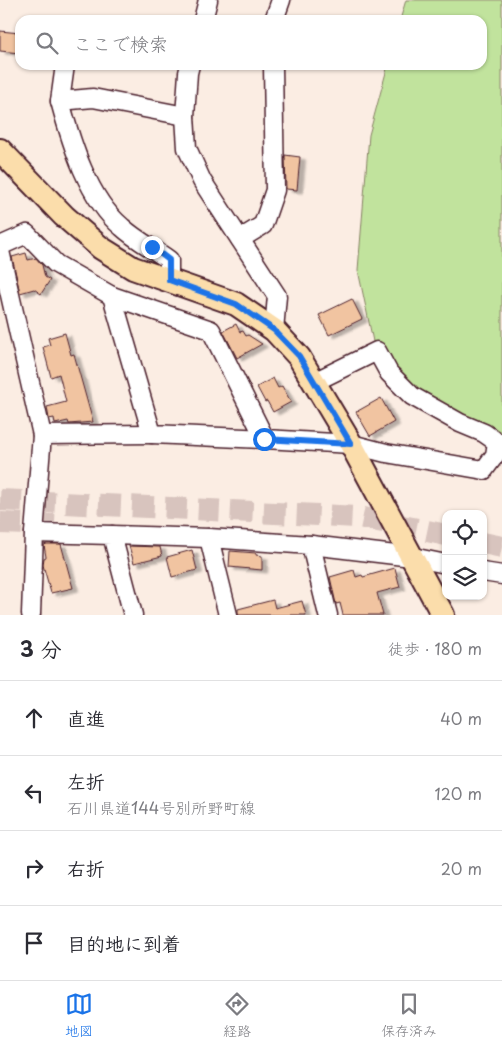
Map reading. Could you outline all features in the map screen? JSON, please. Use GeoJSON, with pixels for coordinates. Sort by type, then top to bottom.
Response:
{"type":"FeatureCollection","features":[{"type":"Feature","properties":{"kind":"main road"},"geometry":{"type":"LineString","coordinates":[[0,150],[64,216],[101,248],[133,268],[236,304],[274,330],[299,356],[351,444],[444,615]]}},
{"type":"Feature","properties":{"kind":"street"},"geometry":{"type":"LineString","coordinates":[[204,15],[208,0]]}},
{"type":"Feature","properties":{"kind":"street"},"geometry":{"type":"LineString","coordinates":[[276,15],[281,0]]}},
{"type":"Feature","properties":{"kind":"street"},"geometry":{"type":"LineString","coordinates":[[64,70],[60,101],[71,139],[96,198],[121,227],[169,260],[169,280]]}},
{"type":"Feature","properties":{"kind":"street"},"geometry":{"type":"LineString","coordinates":[[189,70],[185,116],[187,148],[202,181],[278,296],[274,330]]}},
{"type":"Feature","properties":{"kind":"street"},"geometry":{"type":"LineString","coordinates":[[240,239],[263,225],[275,190],[273,70]]}},
{"type":"Feature","properties":{"kind":"street"},"geometry":{"type":"LineString","coordinates":[[60,101],[93,98],[185,116]]}},
{"type":"Feature","properties":{"kind":"street"},"geometry":{"type":"LineString","coordinates":[[0,246],[27,234],[56,264],[112,296],[211,330],[264,439]]}},
{"type":"Feature","properties":{"kind":"street"},"geometry":{"type":"LineString","coordinates":[[0,251],[42,435],[29,615]]}},
{"type":"Feature","properties":{"kind":"street"},"geometry":{"type":"LineString","coordinates":[[112,296],[152,434]]}},
{"type":"Feature","properties":{"kind":"street"},"geometry":{"type":"LineString","coordinates":[[42,435],[152,434],[351,444],[386,453],[484,470],[495,455],[497,442],[484,433],[412,396],[389,373],[377,351],[314,382]]}},
{"type":"Feature","properties":{"kind":"street"},"geometry":{"type":"LineString","coordinates":[[34,533],[209,538],[311,545],[442,563]]}},
{"type":"Feature","properties":{"kind":"street"},"geometry":{"type":"LineString","coordinates":[[112,535],[133,615]]}},
{"type":"Feature","properties":{"kind":"street"},"geometry":{"type":"LineString","coordinates":[[209,538],[228,615]]}},
{"type":"Feature","properties":{"kind":"street"},"geometry":{"type":"LineString","coordinates":[[311,545],[328,615]]}},
{"type":"Feature","properties":{"kind":"street"},"geometry":{"type":"LineString","coordinates":[[487,573],[502,575]]}},
{"type":"Feature","properties":{"kind":"green space"},"geometry":{"type":"Polygon","coordinates":[[[406,0],[502,0],[502,442],[478,432],[454,409],[379,370],[358,270],[369,135],[387,70],[487,70],[487,15],[402,15],[406,0]]]}},
{"type":"Feature","properties":{"kind":"building"},"geometry":{"type":"Polygon","coordinates":[[[0,31],[15,32],[15,52],[0,51],[0,31]]]}},
{"type":"Feature","properties":{"kind":"building"},"geometry":{"type":"Polygon","coordinates":[[[285,155],[300,157],[297,190],[286,189],[285,155]]]}},
{"type":"Feature","properties":{"kind":"building"},"geometry":{"type":"Polygon","coordinates":[[[26,253],[28,260],[36,258],[42,265],[45,277],[50,280],[41,294],[34,289],[20,293],[12,257],[26,253]]]}},
{"type":"Feature","properties":{"kind":"building"},"geometry":{"type":"Polygon","coordinates":[[[352,299],[362,319],[329,335],[319,315],[352,299]]]}},
{"type":"Feature","properties":{"kind":"building"},"geometry":{"type":"Polygon","coordinates":[[[236,324],[240,332],[243,331],[246,336],[248,335],[262,344],[237,358],[223,331],[236,324]]]}},
{"type":"Feature","properties":{"kind":"building"},"geometry":{"type":"Polygon","coordinates":[[[65,333],[71,355],[74,354],[93,422],[69,424],[68,421],[55,424],[54,418],[49,419],[47,407],[66,402],[59,374],[51,377],[43,347],[50,345],[48,338],[65,333]]]}},
{"type":"Feature","properties":{"kind":"building"},"geometry":{"type":"Polygon","coordinates":[[[273,378],[278,388],[282,386],[291,402],[273,412],[257,387],[273,378]]]}},
{"type":"Feature","properties":{"kind":"building"},"geometry":{"type":"Polygon","coordinates":[[[381,398],[394,422],[370,436],[356,412],[381,398]]]}},
{"type":"Feature","properties":{"kind":"building"},"geometry":{"type":"Polygon","coordinates":[[[61,544],[73,588],[51,593],[43,565],[44,558],[46,557],[44,545],[61,544]]]}},
{"type":"Feature","properties":{"kind":"building"},"geometry":{"type":"Polygon","coordinates":[[[129,546],[160,547],[162,556],[134,563],[129,546]]]}},
{"type":"Feature","properties":{"kind":"building"},"geometry":{"type":"Polygon","coordinates":[[[192,550],[197,570],[172,577],[167,557],[192,550]]]}},
{"type":"Feature","properties":{"kind":"building"},"geometry":{"type":"Polygon","coordinates":[[[230,551],[256,553],[256,555],[262,556],[262,570],[229,567],[230,551]]]}},
{"type":"Feature","properties":{"kind":"building"},"geometry":{"type":"Polygon","coordinates":[[[395,568],[400,587],[377,593],[383,615],[343,615],[340,603],[336,604],[330,577],[354,570],[356,577],[362,575],[363,577],[395,568]]]}},
{"type":"Feature","properties":{"kind":"building"},"geometry":{"type":"Polygon","coordinates":[[[273,600],[275,608],[302,601],[306,615],[238,615],[238,609],[273,600]]]}},
{"type":"Feature","properties":{"kind":"tunnel"},"geometry":{"type":"LineString","coordinates":[[0,500],[359,517],[442,534]]}},
{"type":"Feature","properties":{"kind":"tunnel"},"geometry":{"type":"LineString","coordinates":[[0,523],[56,525]]}},
{"type":"Feature","properties":{"kind":"tunnel"},"geometry":{"type":"LineString","coordinates":[[487,544],[502,547]]}},
{"type":"Feature","properties":{"kind":"route"},"geometry":{"type":"LineString","coordinates":[[152,247],[169,260],[169,280],[236,304],[274,330],[299,356],[351,444],[264,439]]}}]}
